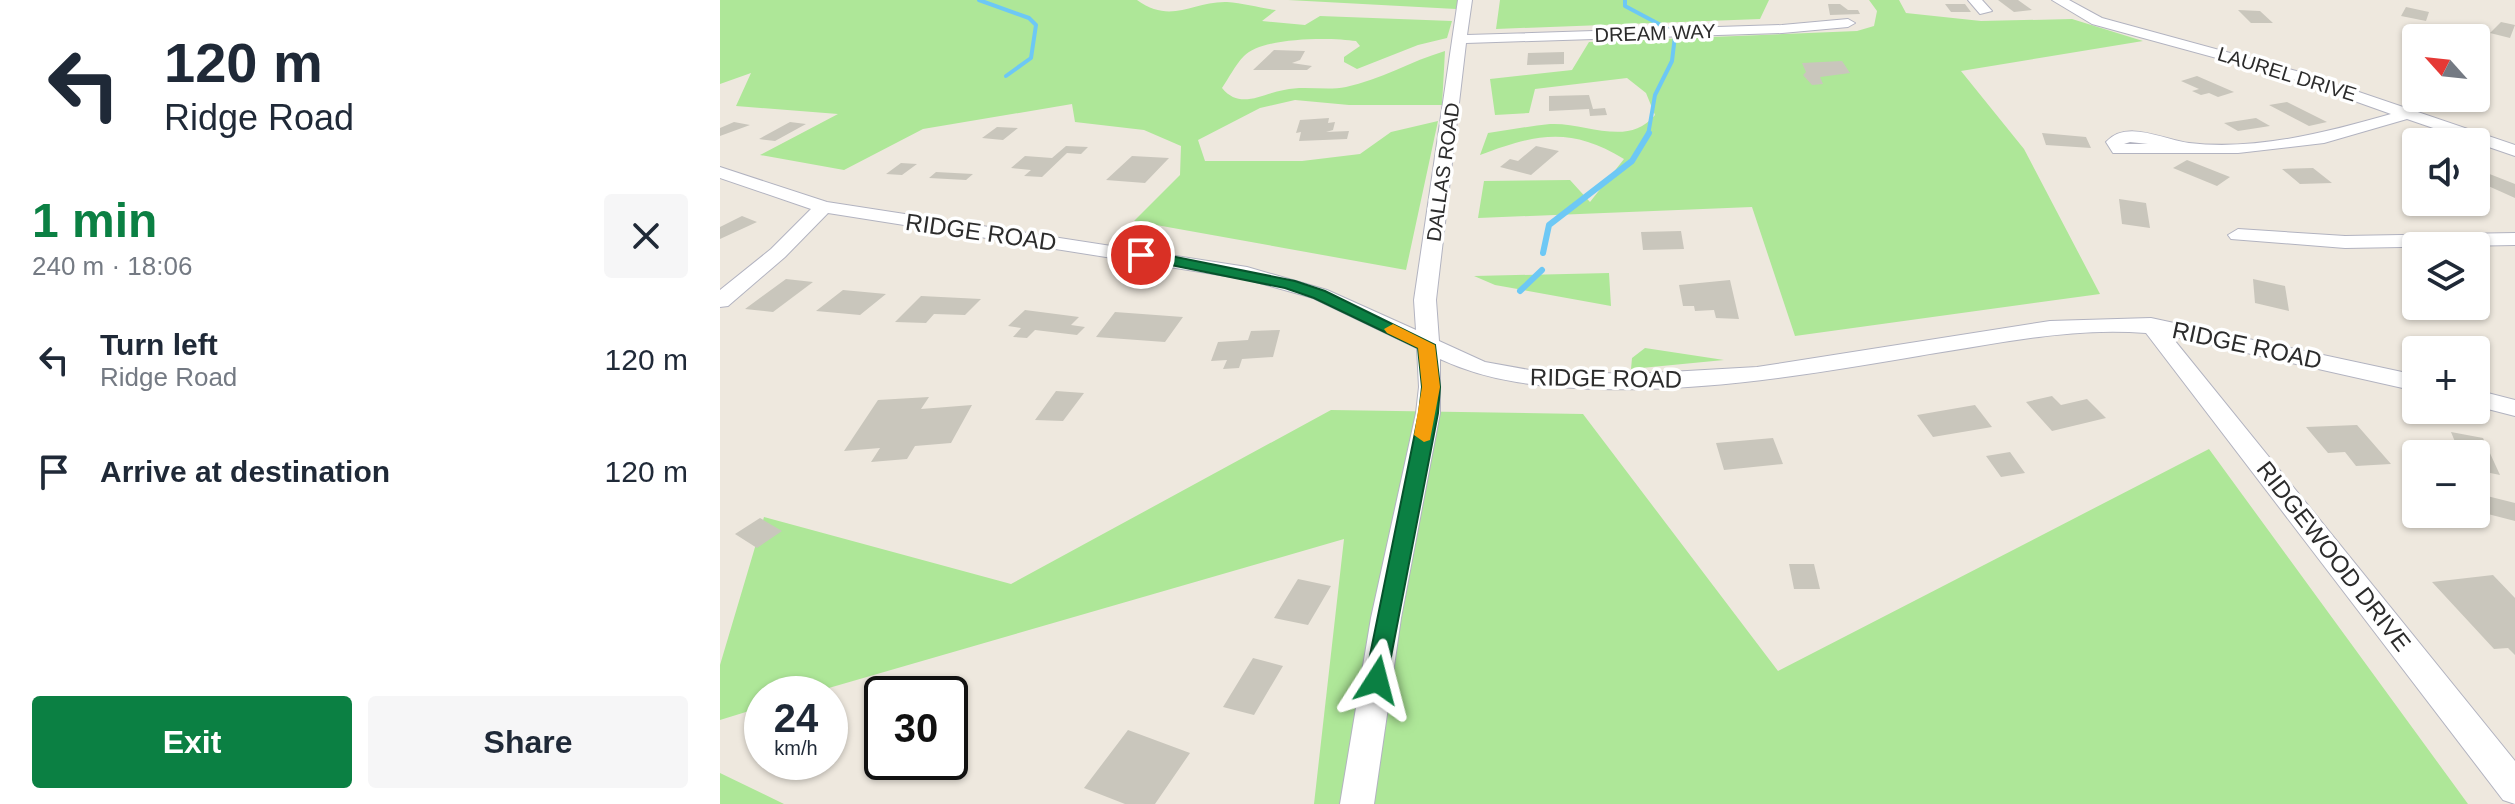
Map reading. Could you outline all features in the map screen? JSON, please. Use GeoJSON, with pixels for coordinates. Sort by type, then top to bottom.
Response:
{"type":"FeatureCollection","features":[{"type":"Feature","properties":{"kind":"street","name":"DALLAS ROAD"},"geometry":{"type":"LineString","coordinates":[[1357,804],[1386,618],[1428,413],[1431,387],[1425,300],[1465,0]]}},
{"type":"Feature","properties":{"kind":"street"},"geometry":{"type":"LineString","coordinates":[[1975,0],[1985,11]]}},
{"type":"Feature","properties":{"kind":"street","name":"LAUREL DRIVE"},"geometry":{"type":"LineString","coordinates":[[2059,0],[2106,24],[2262,64],[2515,151]]}},
{"type":"Feature","properties":{"kind":"street","name":"DREAM WAY"},"geometry":{"type":"LineString","coordinates":[[1461,39],[1782,29],[1848,23]]}},
{"type":"Feature","properties":{"kind":"street"},"geometry":{"type":"LineString","coordinates":[[2183,147],[2238,148],[2324,138],[2408,114]]}},
{"type":"Feature","properties":{"kind":"street","name":"RIDGE ROAD"},"geometry":{"type":"LineString","coordinates":[[720,172],[824,207],[1247,273],[1320,294],[1479,368],[1535,379],[1635,382],[1813,368],[2050,328],[2151,325],[2252,343],[2402,380]]}},
{"type":"Feature","properties":{"kind":"street"},"geometry":{"type":"LineString","coordinates":[[720,301],[778,253],[824,207]]}},
{"type":"Feature","properties":{"kind":"street"},"geometry":{"type":"LineString","coordinates":[[2238,235],[2345,242],[2515,239]]}},
{"type":"Feature","properties":{"kind":"street","name":"RIDGEWOOD DRIVE"},"geometry":{"type":"LineString","coordinates":[[2151,325],[2515,788]]}},
{"type":"Feature","properties":{"kind":"street"},"geometry":{"type":"LineString","coordinates":[[2490,402],[2515,408]]}},
{"type":"Feature","properties":{"kind":"green space"},"geometry":{"type":"Polygon","coordinates":[[[720,0],[1137,0],[1161,11],[1227,2],[1276,10],[1262,21],[1305,25],[1320,16],[1452,21],[1447,38],[1418,45],[1357,69],[1344,62],[1344,57],[1360,46],[1356,41],[1314,39],[1265,45],[1244,56],[1222,88],[1236,98],[1251,99],[1292,89],[1346,87],[1445,51],[1442,105],[1349,105],[1295,100],[1260,108],[1198,140],[1205,161],[1302,161],[1360,154],[1391,132],[1438,121],[1406,270],[1134,221],[1180,175],[1181,146],[1144,130],[1075,122],[1072,104],[923,129],[844,170],[760,155],[838,114],[736,106],[751,73],[720,84],[720,0]]]}},
{"type":"Feature","properties":{"kind":"green space"},"geometry":{"type":"Polygon","coordinates":[[[1288,0],[1458,0],[1456,9],[1288,0]]]}},
{"type":"Feature","properties":{"kind":"green space"},"geometry":{"type":"Polygon","coordinates":[[[1500,0],[1769,0],[1760,19],[1496,29],[1500,0]]]}},
{"type":"Feature","properties":{"kind":"green space"},"geometry":{"type":"Polygon","coordinates":[[[1869,0],[1899,0],[1906,13],[1981,21],[2072,19],[2143,41],[1961,71],[2024,149],[2100,294],[1795,336],[1752,207],[1478,218],[1484,181],[1570,180],[1590,202],[1624,159],[1587,142],[1553,137],[1519,142],[1480,155],[1488,133],[1550,124],[1619,132],[1644,125],[1655,115],[1646,93],[1627,78],[1535,89],[1529,113],[1495,115],[1490,79],[1572,70],[1589,42],[1857,31],[1874,26],[1877,11],[1869,0]]]}},
{"type":"Feature","properties":{"kind":"green space"},"geometry":{"type":"Polygon","coordinates":[[[1609,273],[1611,306],[1495,285],[1474,276],[1609,273]]]}},
{"type":"Feature","properties":{"kind":"green space"},"geometry":{"type":"Polygon","coordinates":[[[1645,348],[1724,360],[1631,369],[1632,358],[1645,348]]]}},
{"type":"Feature","properties":{"kind":"green space"},"geometry":{"type":"Polygon","coordinates":[[[1331,410],[1583,414],[1778,671],[2209,449],[2468,804],[1314,804],[1344,539],[848,682],[848,676],[744,676],[744,713],[720,720],[720,665],[764,517],[1011,584],[1331,410]]]}},
{"type":"Feature","properties":{"kind":"green space"},"geometry":{"type":"Polygon","coordinates":[[[720,773],[784,804],[720,804],[720,773]]]}},
{"type":"Feature","properties":{"kind":"building"},"geometry":{"type":"Polygon","coordinates":[[[1998,0],[2018,0],[2032,10],[2014,12],[1998,0]]]}},
{"type":"Feature","properties":{"kind":"building"},"geometry":{"type":"Polygon","coordinates":[[[1828,4],[1840,4],[1848,10],[1858,10],[1860,14],[1830,15],[1828,4]]]}},
{"type":"Feature","properties":{"kind":"building"},"geometry":{"type":"Polygon","coordinates":[[[1945,4],[1965,4],[1971,12],[1951,12],[1945,4]]]}},
{"type":"Feature","properties":{"kind":"building"},"geometry":{"type":"Polygon","coordinates":[[[2406,7],[2429,12],[2426,21],[2401,16],[2406,7]]]}},
{"type":"Feature","properties":{"kind":"building"},"geometry":{"type":"Polygon","coordinates":[[[2238,10],[2260,11],[2273,23],[2251,23],[2238,10]]]}},
{"type":"Feature","properties":{"kind":"building"},"geometry":{"type":"Polygon","coordinates":[[[2501,22],[2515,25],[2510,38],[2490,33],[2501,22]]]}},
{"type":"Feature","properties":{"kind":"building"},"geometry":{"type":"Polygon","coordinates":[[[1274,50],[1305,51],[1300,60],[1292,63],[1312,66],[1307,70],[1253,70],[1274,50]]]}},
{"type":"Feature","properties":{"kind":"building"},"geometry":{"type":"Polygon","coordinates":[[[1564,52],[1564,64],[1527,65],[1528,53],[1564,52]]]}},
{"type":"Feature","properties":{"kind":"building"},"geometry":{"type":"Polygon","coordinates":[[[1842,61],[1850,73],[1820,77],[1823,84],[1812,85],[1803,75],[1806,72],[1802,63],[1842,61]]]}},
{"type":"Feature","properties":{"kind":"building"},"geometry":{"type":"Polygon","coordinates":[[[2197,76],[2234,92],[2218,97],[2209,93],[2201,95],[2192,91],[2199,89],[2181,81],[2197,76]]]}},
{"type":"Feature","properties":{"kind":"building"},"geometry":{"type":"Polygon","coordinates":[[[1589,95],[1593,109],[1605,108],[1607,115],[1590,116],[1589,109],[1549,111],[1549,96],[1589,95]]]}},
{"type":"Feature","properties":{"kind":"building"},"geometry":{"type":"Polygon","coordinates":[[[2287,102],[2327,122],[2309,126],[2269,105],[2287,102]]]}},
{"type":"Feature","properties":{"kind":"building"},"geometry":{"type":"Polygon","coordinates":[[[1329,118],[1328,123],[1335,122],[1333,130],[1326,132],[1349,131],[1347,139],[1299,141],[1301,132],[1296,133],[1300,120],[1329,118]]]}},
{"type":"Feature","properties":{"kind":"building"},"geometry":{"type":"Polygon","coordinates":[[[2256,118],[2270,126],[2238,131],[2224,123],[2256,118]]]}},
{"type":"Feature","properties":{"kind":"building"},"geometry":{"type":"Polygon","coordinates":[[[734,122],[750,125],[720,136],[720,128],[734,122]]]}},
{"type":"Feature","properties":{"kind":"building"},"geometry":{"type":"Polygon","coordinates":[[[790,122],[806,124],[775,141],[759,139],[790,122]]]}},
{"type":"Feature","properties":{"kind":"building"},"geometry":{"type":"Polygon","coordinates":[[[997,127],[1018,128],[1003,140],[982,138],[997,127]]]}},
{"type":"Feature","properties":{"kind":"building"},"geometry":{"type":"Polygon","coordinates":[[[2042,133],[2086,137],[2091,148],[2046,145],[2042,133]]]}},
{"type":"Feature","properties":{"kind":"building"},"geometry":{"type":"Polygon","coordinates":[[[1066,146],[1088,147],[1081,154],[1067,153],[1042,177],[1024,176],[1031,170],[1011,168],[1025,156],[1052,158],[1066,146]]]}},
{"type":"Feature","properties":{"kind":"building"},"geometry":{"type":"Polygon","coordinates":[[[1536,146],[1559,151],[1531,175],[1500,167],[1510,159],[1518,161],[1536,146]]]}},
{"type":"Feature","properties":{"kind":"building"},"geometry":{"type":"Polygon","coordinates":[[[1132,156],[1169,158],[1145,183],[1106,180],[1132,156]]]}},
{"type":"Feature","properties":{"kind":"building"},"geometry":{"type":"Polygon","coordinates":[[[2187,160],[2230,177],[2217,186],[2173,168],[2187,160]]]}},
{"type":"Feature","properties":{"kind":"building"},"geometry":{"type":"Polygon","coordinates":[[[901,163],[917,164],[902,175],[886,174],[901,163]]]}},
{"type":"Feature","properties":{"kind":"building"},"geometry":{"type":"Polygon","coordinates":[[[2313,168],[2332,183],[2300,184],[2282,169],[2313,168]]]}},
{"type":"Feature","properties":{"kind":"building"},"geometry":{"type":"Polygon","coordinates":[[[936,172],[973,174],[966,180],[929,178],[936,172]]]}},
{"type":"Feature","properties":{"kind":"building"},"geometry":{"type":"Polygon","coordinates":[[[2490,174],[2515,184],[2515,198],[2490,187],[2490,174]]]}},
{"type":"Feature","properties":{"kind":"building"},"geometry":{"type":"Polygon","coordinates":[[[2119,199],[2146,203],[2150,228],[2122,224],[2119,199]]]}},
{"type":"Feature","properties":{"kind":"building"},"geometry":{"type":"Polygon","coordinates":[[[742,216],[757,222],[720,239],[720,227],[742,216]]]}},
{"type":"Feature","properties":{"kind":"building"},"geometry":{"type":"Polygon","coordinates":[[[1681,231],[1684,249],[1643,250],[1641,232],[1681,231]]]}},
{"type":"Feature","properties":{"kind":"building"},"geometry":{"type":"Polygon","coordinates":[[[786,279],[813,282],[773,312],[745,309],[786,279]]]}},
{"type":"Feature","properties":{"kind":"building"},"geometry":{"type":"Polygon","coordinates":[[[2253,279],[2285,286],[2289,311],[2255,303],[2253,279]]]}},
{"type":"Feature","properties":{"kind":"building"},"geometry":{"type":"Polygon","coordinates":[[[1730,280],[1739,319],[1716,318],[1714,310],[1695,311],[1694,306],[1683,306],[1679,285],[1730,280]]]}},
{"type":"Feature","properties":{"kind":"building"},"geometry":{"type":"Polygon","coordinates":[[[843,290],[886,294],[860,315],[816,311],[843,290]]]}},
{"type":"Feature","properties":{"kind":"building"},"geometry":{"type":"Polygon","coordinates":[[[921,296],[981,299],[965,315],[934,314],[926,323],[895,322],[921,296]]]}},
{"type":"Feature","properties":{"kind":"building"},"geometry":{"type":"Polygon","coordinates":[[[1025,310],[1079,317],[1071,325],[1085,327],[1077,335],[1035,330],[1027,338],[1013,337],[1021,328],[1008,326],[1025,310]]]}},
{"type":"Feature","properties":{"kind":"building"},"geometry":{"type":"Polygon","coordinates":[[[1115,312],[1183,317],[1165,342],[1096,337],[1115,312]]]}},
{"type":"Feature","properties":{"kind":"building"},"geometry":{"type":"Polygon","coordinates":[[[1280,330],[1273,357],[1242,359],[1239,368],[1223,369],[1227,360],[1211,361],[1218,342],[1248,340],[1251,331],[1280,330]]]}},
{"type":"Feature","properties":{"kind":"building"},"geometry":{"type":"Polygon","coordinates":[[[1056,391],[1084,393],[1063,421],[1035,420],[1056,391]]]}},
{"type":"Feature","properties":{"kind":"building"},"geometry":{"type":"Polygon","coordinates":[[[2052,396],[2061,405],[2087,399],[2106,418],[2052,431],[2026,402],[2052,396]]]}},
{"type":"Feature","properties":{"kind":"building"},"geometry":{"type":"Polygon","coordinates":[[[929,397],[921,409],[972,405],[951,443],[915,446],[907,459],[871,462],[880,448],[844,451],[878,400],[929,397]]]}},
{"type":"Feature","properties":{"kind":"building"},"geometry":{"type":"Polygon","coordinates":[[[1975,405],[1992,427],[1933,437],[1917,415],[1975,405]]]}},
{"type":"Feature","properties":{"kind":"building"},"geometry":{"type":"Polygon","coordinates":[[[2357,425],[2391,464],[2356,466],[2345,452],[2328,453],[2306,427],[2357,425]]]}},
{"type":"Feature","properties":{"kind":"building"},"geometry":{"type":"Polygon","coordinates":[[[2451,432],[2484,440],[2454,440],[2451,432]]]}},
{"type":"Feature","properties":{"kind":"building"},"geometry":{"type":"Polygon","coordinates":[[[1773,438],[1783,464],[1724,470],[1716,443],[1773,438]]]}},
{"type":"Feature","properties":{"kind":"building"},"geometry":{"type":"Polygon","coordinates":[[[2010,452],[2025,473],[2001,477],[1986,456],[2010,452]]]}},
{"type":"Feature","properties":{"kind":"building"},"geometry":{"type":"Polygon","coordinates":[[[2490,453],[2500,475],[2490,473],[2490,453]]]}},
{"type":"Feature","properties":{"kind":"building"},"geometry":{"type":"Polygon","coordinates":[[[2490,497],[2515,503],[2515,521],[2490,515],[2490,497]]]}},
{"type":"Feature","properties":{"kind":"building"},"geometry":{"type":"Polygon","coordinates":[[[760,518],[782,531],[757,548],[735,534],[760,518]]]}},
{"type":"Feature","properties":{"kind":"building"},"geometry":{"type":"Polygon","coordinates":[[[1789,564],[1814,564],[1820,589],[1794,589],[1789,564]]]}},
{"type":"Feature","properties":{"kind":"building"},"geometry":{"type":"Polygon","coordinates":[[[2493,575],[2515,598],[2515,655],[2508,648],[2494,649],[2432,582],[2493,575]]]}},
{"type":"Feature","properties":{"kind":"building"},"geometry":{"type":"Polygon","coordinates":[[[1298,579],[1331,586],[1308,625],[1274,618],[1298,579]]]}},
{"type":"Feature","properties":{"kind":"building"},"geometry":{"type":"Polygon","coordinates":[[[1253,658],[1283,666],[1254,715],[1223,707],[1253,658]]]}},
{"type":"Feature","properties":{"kind":"building"},"geometry":{"type":"Polygon","coordinates":[[[1128,730],[1190,753],[1155,804],[1125,804],[1084,788],[1128,730]]]}},
{"type":"Feature","properties":{"kind":"waterway"},"geometry":{"type":"LineString","coordinates":[[979,0],[1029,18],[1036,25],[1031,58],[1006,76]]}},
{"type":"Feature","properties":{"kind":"waterway"},"geometry":{"type":"LineString","coordinates":[[1625,0],[1625,6],[1672,31]]}},
{"type":"Feature","properties":{"kind":"waterway"},"geometry":{"type":"LineString","coordinates":[[1648,135],[1655,95],[1672,61],[1675,36]]}},
{"type":"Feature","properties":{"kind":"waterway"},"geometry":{"type":"LineString","coordinates":[[1543,253],[1549,225],[1632,161],[1648,135]]}},
{"type":"Feature","properties":{"kind":"waterway"},"geometry":{"type":"LineString","coordinates":[[1520,291],[1542,270]]}},
{"type":"Feature","properties":{"kind":"slow traffic"},"geometry":{"type":"LineString","coordinates":[[1393,329],[1427,345],[1431,387],[1424,435]]}},
{"type":"Feature","properties":{"kind":"route"},"geometry":{"type":"LineString","coordinates":[[1141,255],[1247,273],[1289,284],[1320,294],[1427,345],[1431,387],[1428,413],[1386,618],[1377,680]]}}]}
